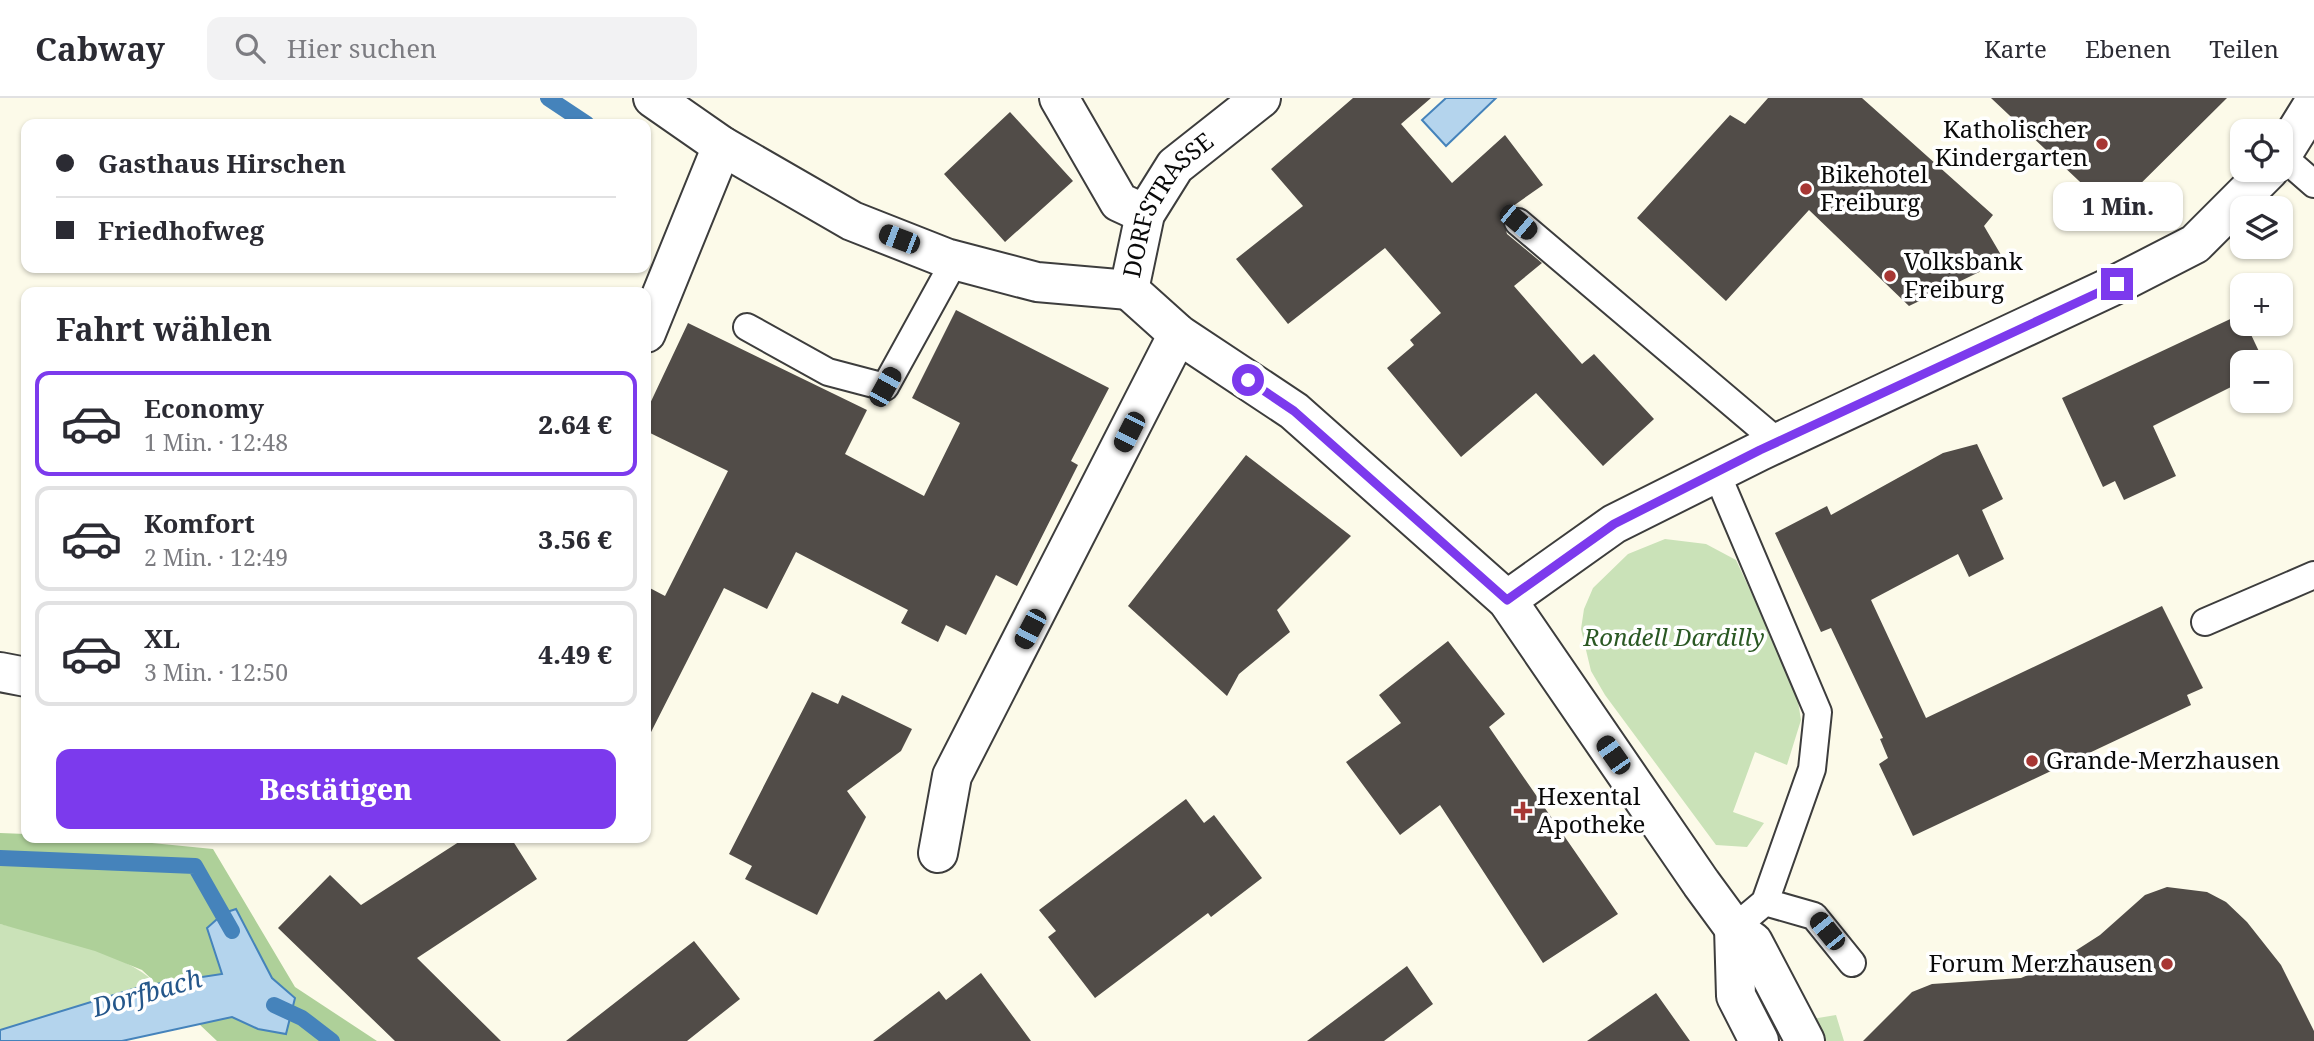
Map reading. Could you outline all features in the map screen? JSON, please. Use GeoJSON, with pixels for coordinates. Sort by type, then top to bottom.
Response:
{"type":"FeatureCollection","features":[{"type":"Feature","properties":{"kind":"street"},"geometry":{"type":"LineString","coordinates":[[653,98],[722,146],[852,221],[955,260],[1037,282],[1129,290]]}},
{"type":"Feature","properties":{"kind":"street"},"geometry":{"type":"LineString","coordinates":[[1059,98],[1119,202],[1145,214]]}},
{"type":"Feature","properties":{"kind":"street","name":"DORFSTRASSE"},"geometry":{"type":"LineString","coordinates":[[1261,98],[1175,166],[1145,214],[1129,290],[1178,334],[1294,411],[1507,600],[1734,928],[1753,942],[1805,1041]]}},
{"type":"Feature","properties":{"kind":"street"},"geometry":{"type":"LineString","coordinates":[[2293,136],[2314,103]]}},
{"type":"Feature","properties":{"kind":"street"},"geometry":{"type":"LineString","coordinates":[[651,321],[722,146]]}},
{"type":"Feature","properties":{"kind":"street"},"geometry":{"type":"LineString","coordinates":[[1507,600],[1614,524],[2117,284],[2195,244],[2256,182]]}},
{"type":"Feature","properties":{"kind":"street"},"geometry":{"type":"LineString","coordinates":[[938,853],[952,776],[1178,334]]}},
{"type":"Feature","properties":{"kind":"street"},"geometry":{"type":"LineString","coordinates":[[0,672],[21,676]]}},
{"type":"Feature","properties":{"kind":"street"},"geometry":{"type":"LineString","coordinates":[[1734,928],[1736,996],[1759,1041]]}},
{"type":"Feature","properties":{"kind":"lane"},"geometry":{"type":"LineString","coordinates":[[2293,171],[2314,184]]}},
{"type":"Feature","properties":{"kind":"lane"},"geometry":{"type":"LineString","coordinates":[[1518,222],[1779,443]]}},
{"type":"Feature","properties":{"kind":"lane"},"geometry":{"type":"LineString","coordinates":[[747,327],[828,372],[885,387],[955,260]]}},
{"type":"Feature","properties":{"kind":"lane"},"geometry":{"type":"LineString","coordinates":[[1717,474],[1818,712],[1812,769],[1765,902],[1734,928]]}},
{"type":"Feature","properties":{"kind":"lane"},"geometry":{"type":"LineString","coordinates":[[2206,622],[2314,575]]}},
{"type":"Feature","properties":{"kind":"lane"},"geometry":{"type":"LineString","coordinates":[[1765,902],[1814,916],[1852,963]]}},
{"type":"Feature","properties":{"kind":"green space","name":"Rondell Dardilly"},"geometry":{"type":"Polygon","coordinates":[[[1665,539],[1706,544],[1736,560],[1796,689],[1801,720],[1787,765],[1755,752],[1733,812],[1764,823],[1747,847],[1716,845],[1605,695],[1591,671],[1581,629],[1584,609],[1593,588],[1628,554],[1665,539]]]}},
{"type":"Feature","properties":{"kind":"green space"},"geometry":{"type":"Polygon","coordinates":[[[0,833],[21,834],[21,843],[152,843],[213,849],[295,987],[377,1041],[217,1041],[142,970],[95,951],[0,924],[0,833]]]}},
{"type":"Feature","properties":{"kind":"green space"},"geometry":{"type":"Polygon","coordinates":[[[0,924],[104,953],[142,972],[157,984],[0,1030],[0,924]]]}},
{"type":"Feature","properties":{"kind":"green space"},"geometry":{"type":"Polygon","coordinates":[[[1836,1015],[1844,1041],[1820,1041],[1812,1019],[1836,1015]]]}},
{"type":"Feature","properties":{"kind":"water"},"geometry":{"type":"Polygon","coordinates":[[[1446,98],[1496,98],[1446,146],[1422,120],[1446,98]]]}},
{"type":"Feature","properties":{"kind":"water"},"geometry":{"type":"Polygon","coordinates":[[[236,909],[272,978],[295,998],[286,1034],[258,1029],[232,1017],[122,1041],[0,1041],[0,1030],[143,986],[222,974],[207,928],[224,913],[236,909]]]}},
{"type":"Feature","properties":{"kind":"building"},"geometry":{"type":"Polygon","coordinates":[[[1353,98],[1431,98],[1401,124],[1452,183],[1505,135],[1543,185],[1506,211],[1503,219],[1507,234],[1542,263],[1514,286],[1582,364],[1594,354],[1654,419],[1603,466],[1536,393],[1461,457],[1387,368],[1414,345],[1410,340],[1441,313],[1385,248],[1288,324],[1236,259],[1303,206],[1271,169],[1353,98]]]}},
{"type":"Feature","properties":{"kind":"building"},"geometry":{"type":"Polygon","coordinates":[[[1768,98],[1862,98],[1993,215],[1984,226],[2004,260],[1909,306],[1809,210],[1726,301],[1637,218],[1730,115],[1745,124],[1768,98]]]}},
{"type":"Feature","properties":{"kind":"building"},"geometry":{"type":"Polygon","coordinates":[[[1991,98],[2227,98],[2112,212],[1991,98]]]}},
{"type":"Feature","properties":{"kind":"building"},"geometry":{"type":"Polygon","coordinates":[[[1010,112],[1073,181],[1005,242],[944,174],[1010,112]]]}},
{"type":"Feature","properties":{"kind":"building"},"geometry":{"type":"Polygon","coordinates":[[[956,310],[1109,388],[1071,461],[1078,465],[1017,586],[996,575],[966,635],[946,625],[938,642],[901,623],[908,610],[796,552],[767,609],[724,588],[651,732],[651,589],[665,596],[728,471],[651,433],[651,401],[688,323],[867,410],[845,454],[924,496],[960,423],[912,398],[956,310]]]}},
{"type":"Feature","properties":{"kind":"building"},"geometry":{"type":"Polygon","coordinates":[[[2230,319],[2230,336],[2252,336],[2258,350],[2230,350],[2230,388],[2153,426],[2176,476],[2124,500],[2115,481],[2103,487],[2062,398],[2230,319]]]}},
{"type":"Feature","properties":{"kind":"building"},"geometry":{"type":"Polygon","coordinates":[[[1977,444],[2003,499],[1982,510],[2004,559],[1969,577],[1958,554],[1871,600],[1926,718],[2162,606],[2203,688],[2187,695],[2191,705],[1913,836],[1879,764],[1888,758],[1880,739],[1883,738],[1831,628],[1821,632],[1775,533],[1827,506],[1831,515],[1943,453],[1977,444]]]}},
{"type":"Feature","properties":{"kind":"building"},"geometry":{"type":"Polygon","coordinates":[[[1246,455],[1351,536],[1277,610],[1290,632],[1239,674],[1227,696],[1128,606],[1246,455]]]}},
{"type":"Feature","properties":{"kind":"building"},"geometry":{"type":"Polygon","coordinates":[[[1448,641],[1505,714],[1489,727],[1618,914],[1543,963],[1440,805],[1400,835],[1346,762],[1401,723],[1379,695],[1448,641]]]}},
{"type":"Feature","properties":{"kind":"building"},"geometry":{"type":"Polygon","coordinates":[[[812,692],[838,704],[842,695],[912,729],[901,751],[847,791],[866,817],[817,915],[745,879],[752,866],[729,854],[812,692]]]}},
{"type":"Feature","properties":{"kind":"building"},"geometry":{"type":"Polygon","coordinates":[[[1186,799],[1204,823],[1214,815],[1262,878],[1211,917],[1208,913],[1095,998],[1048,937],[1056,931],[1039,910],[1186,799]]]}},
{"type":"Feature","properties":{"kind":"building"},"geometry":{"type":"Polygon","coordinates":[[[457,843],[514,843],[537,879],[417,958],[501,1041],[395,1041],[278,928],[330,875],[361,905],[457,843]]]}},
{"type":"Feature","properties":{"kind":"building","name":"Forum Merzhausen"},"geometry":{"type":"Polygon","coordinates":[[[2167,887],[2207,892],[2226,902],[2247,922],[2281,965],[2314,1031],[2314,1041],[1863,1041],[1912,992],[1932,984],[2021,978],[2058,962],[2100,935],[2145,895],[2167,887]]]}},
{"type":"Feature","properties":{"kind":"building"},"geometry":{"type":"Polygon","coordinates":[[[694,941],[740,999],[687,1041],[566,1041],[694,941]]]}},
{"type":"Feature","properties":{"kind":"building"},"geometry":{"type":"Polygon","coordinates":[[[1407,966],[1433,1004],[1384,1041],[1307,1041],[1407,966]]]}},
{"type":"Feature","properties":{"kind":"building"},"geometry":{"type":"Polygon","coordinates":[[[981,973],[1031,1041],[873,1041],[939,991],[946,1000],[981,973]]]}},
{"type":"Feature","properties":{"kind":"building"},"geometry":{"type":"Polygon","coordinates":[[[1656,993],[1690,1041],[1587,1041],[1656,993]]]}},
{"type":"Feature","properties":{"kind":"waterway"},"geometry":{"type":"LineString","coordinates":[[548,98],[580,119]]}},
{"type":"Feature","properties":{"kind":"waterway","name":"Dorfbach"},"geometry":{"type":"LineString","coordinates":[[0,858],[195,866],[232,931]]}},
{"type":"Feature","properties":{"kind":"waterway","name":"Dorfbach"},"geometry":{"type":"LineString","coordinates":[[274,1005],[302,1018],[332,1041]]}},
{"type":"Feature","properties":{"kind":"place","name":"Katholischer Kindergarten"},"geometry":{"type":"Point","coordinates":[2102,144]}},
{"type":"Feature","properties":{"kind":"place","name":"Bikehotel Freiburg"},"geometry":{"type":"Point","coordinates":[1806,189]}},
{"type":"Feature","properties":{"kind":"place","name":"Volksbank Freiburg"},"geometry":{"type":"Point","coordinates":[1890,276]}},
{"type":"Feature","properties":{"kind":"place","name":"Grande-Merzhausen"},"geometry":{"type":"Point","coordinates":[2032,761]}},
{"type":"Feature","properties":{"kind":"place","name":"Hexental Apotheke"},"geometry":{"type":"Point","coordinates":[1523,811]}},
{"type":"Feature","properties":{"kind":"place","name":"Forum Merzhausen"},"geometry":{"type":"Point","coordinates":[2167,964]}},
{"type":"Feature","properties":{"kind":"route"},"geometry":{"type":"LineString","coordinates":[[1248,380],[1294,411],[1507,600],[1614,524],[1760,450],[2117,284]]}}]}
